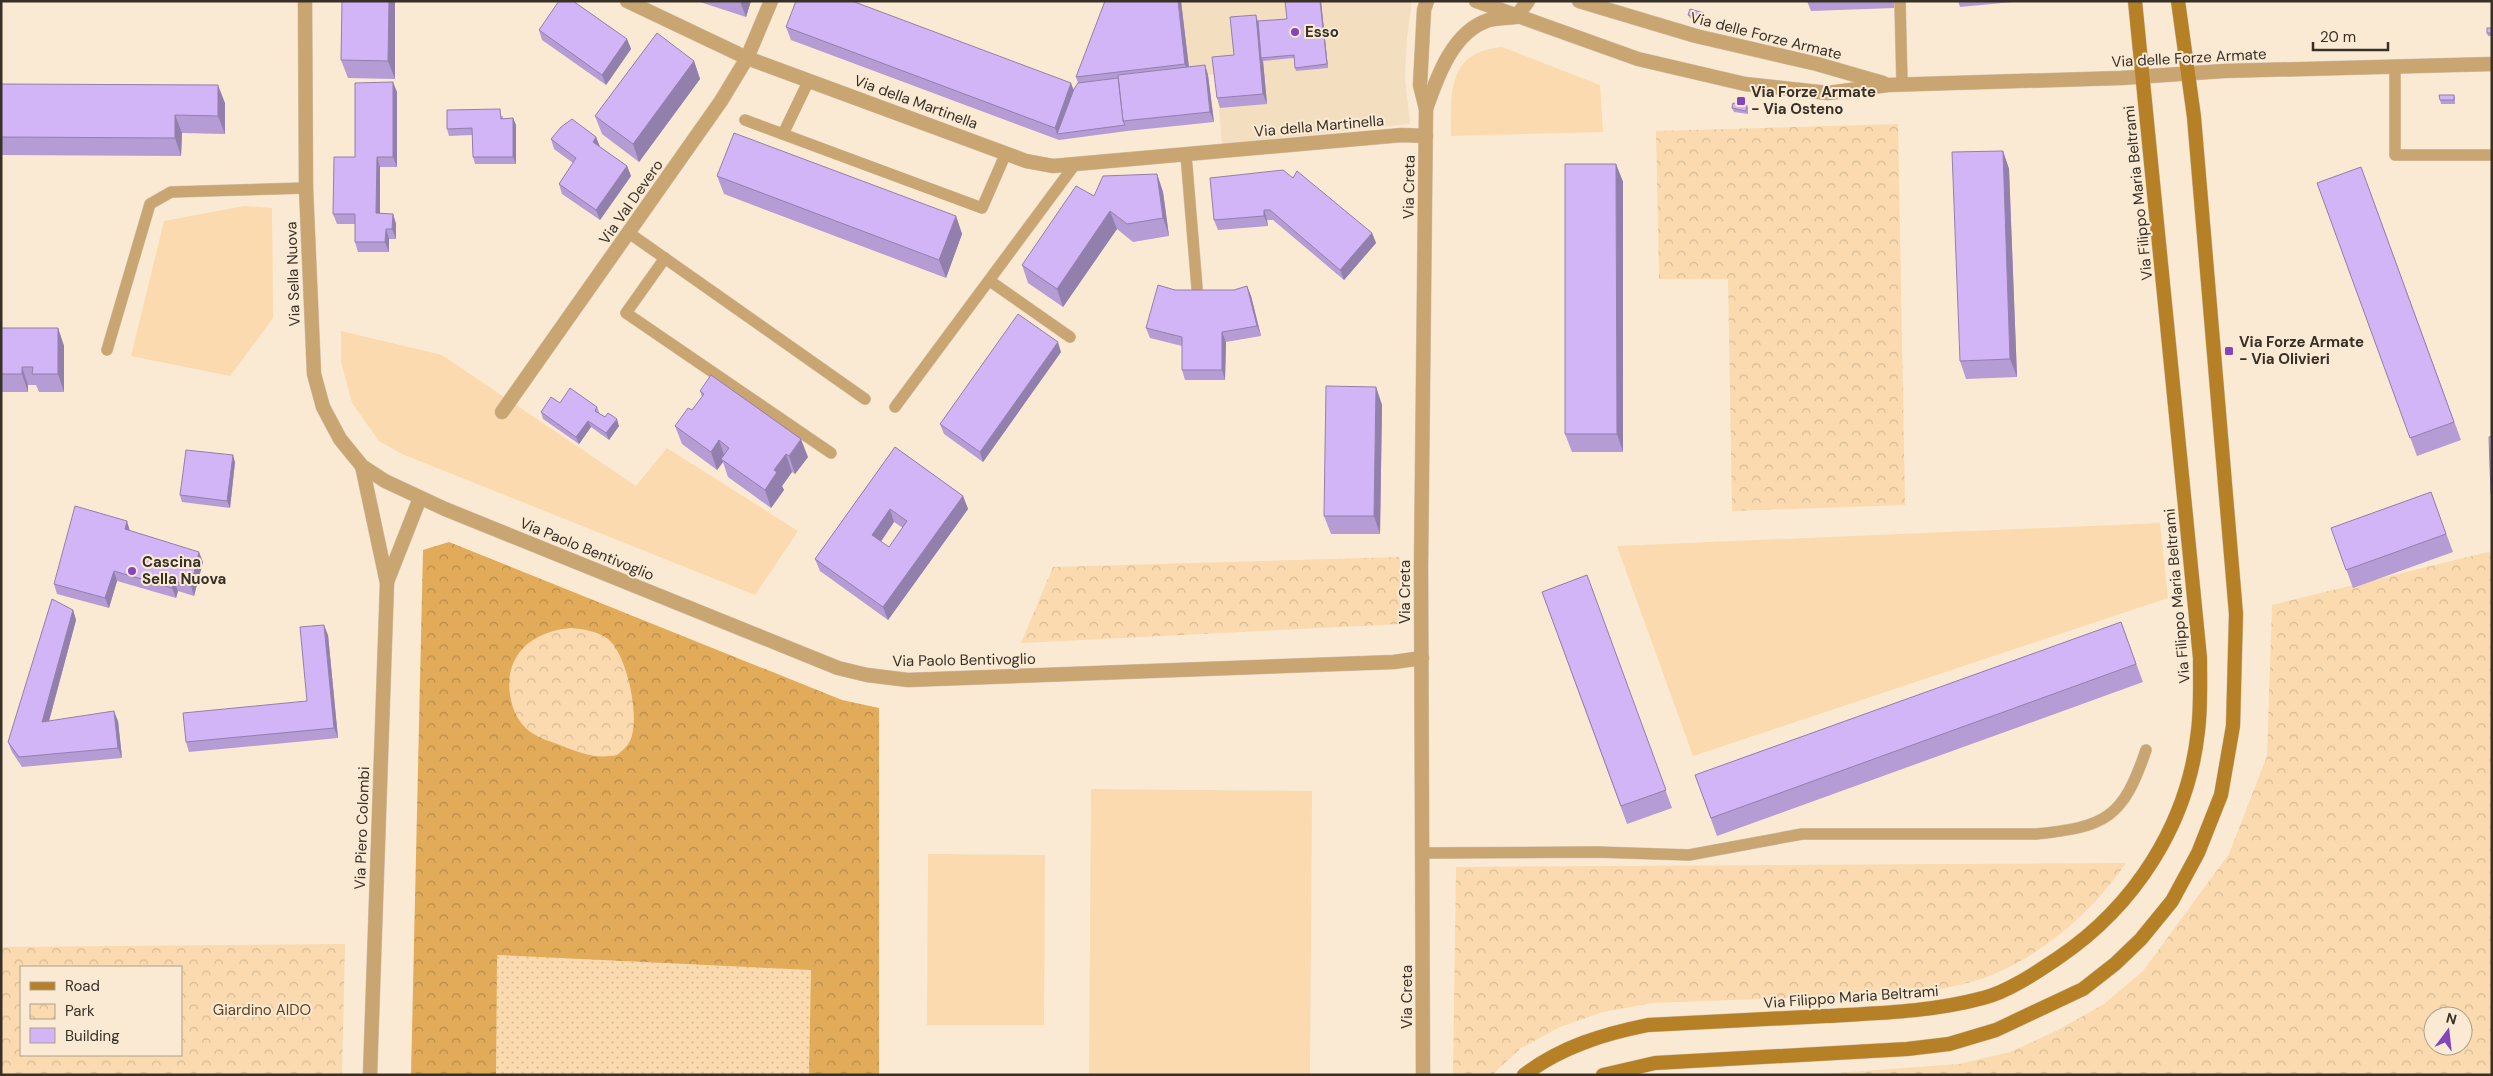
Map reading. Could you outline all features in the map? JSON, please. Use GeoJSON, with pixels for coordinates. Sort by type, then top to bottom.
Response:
{"type":"FeatureCollection","features":[{"type":"Feature","properties":{"kind":"main road","name":"Via Filippo Maria Beltrami"},"geometry":{"type":"LineString","coordinates":[[1524,1075],[1537,1065],[1572,1046],[1612,1032],[1648,1025],[1926,1011],[1986,998],[2037,972],[2068,951],[2100,925],[2141,880],[2159,853],[2183,799],[2192,767],[2198,732],[2200,658],[2135,1]]}},
{"type":"Feature","properties":{"kind":"main road"},"geometry":{"type":"LineString","coordinates":[[1603,1075],[1655,1063],[1907,1049],[1949,1044],[1996,1030],[2083,989],[2114,964],[2142,938],[2172,901],[2198,853],[2221,796],[2233,726],[2236,614],[2194,117],[2186,74],[2178,1]]}},
{"type":"Feature","properties":{"kind":"street","name":"Via Sella Nuova"},"geometry":{"type":"LineString","coordinates":[[304,1],[306,188],[314,374],[323,407],[340,440],[362,466],[385,481],[420,498]]}},
{"type":"Feature","properties":{"kind":"street","name":"Via della Martinella"},"geometry":{"type":"LineString","coordinates":[[627,1],[747,58],[1026,161],[1053,166],[1402,135],[1426,136]]}},
{"type":"Feature","properties":{"kind":"street","name":"Via Val Devero"},"geometry":{"type":"LineString","coordinates":[[502,412],[721,102],[747,58],[771,1]]}},
{"type":"Feature","properties":{"kind":"street","name":"Via Creta"},"geometry":{"type":"LineString","coordinates":[[1423,1075],[1422,658],[1426,110],[1420,85],[1424,10],[1427,1]]}},
{"type":"Feature","properties":{"kind":"street","name":"Via delle Forze Armate"},"geometry":{"type":"LineString","coordinates":[[1476,1],[1516,17],[1638,59],[1745,84],[1828,93],[1895,85],[2492,64]]}},
{"type":"Feature","properties":{"kind":"street"},"geometry":{"type":"LineString","coordinates":[[1516,17],[1528,1]]}},
{"type":"Feature","properties":{"kind":"street","name":"Via delle Forze Armate"},"geometry":{"type":"LineString","coordinates":[[1579,1],[1696,36],[1817,64],[1895,85]]}},
{"type":"Feature","properties":{"kind":"street","name":"Via Creta"},"geometry":{"type":"LineString","coordinates":[[1426,110],[1438,75],[1452,52],[1469,31],[1488,20],[1516,17]]}},
{"type":"Feature","properties":{"kind":"street","name":"Via Piero Colombi"},"geometry":{"type":"LineString","coordinates":[[362,466],[387,583],[370,1075]]}},
{"type":"Feature","properties":{"kind":"street","name":"Via Paolo Bentivoglio"},"geometry":{"type":"LineString","coordinates":[[420,498],[838,668],[867,675],[918,680],[1394,662],[1422,658]]}},
{"type":"Feature","properties":{"kind":"street","name":"Via Piero Colombi"},"geometry":{"type":"LineString","coordinates":[[387,583],[420,498]]}},
{"type":"Feature","properties":{"kind":"lane"},"geometry":{"type":"LineString","coordinates":[[1895,85],[1900,1]]}},
{"type":"Feature","properties":{"kind":"lane"},"geometry":{"type":"LineString","coordinates":[[2395,67],[2395,155],[2492,155]]}},
{"type":"Feature","properties":{"kind":"lane"},"geometry":{"type":"LineString","coordinates":[[783,134],[810,80]]}},
{"type":"Feature","properties":{"kind":"lane"},"geometry":{"type":"LineString","coordinates":[[745,120],[982,208],[1006,153]]}},
{"type":"Feature","properties":{"kind":"lane"},"geometry":{"type":"LineString","coordinates":[[1186,155],[1196,288]]}},
{"type":"Feature","properties":{"kind":"lane"},"geometry":{"type":"LineString","coordinates":[[896,407],[1076,163]]}},
{"type":"Feature","properties":{"kind":"lane"},"geometry":{"type":"LineString","coordinates":[[107,350],[150,204],[171,192],[306,188]]}},
{"type":"Feature","properties":{"kind":"lane"},"geometry":{"type":"LineString","coordinates":[[629,233],[865,399]]}},
{"type":"Feature","properties":{"kind":"lane"},"geometry":{"type":"LineString","coordinates":[[665,258],[626,313],[831,453]]}},
{"type":"Feature","properties":{"kind":"lane"},"geometry":{"type":"LineString","coordinates":[[990,281],[1070,337]]}},
{"type":"Feature","properties":{"kind":"lane"},"geometry":{"type":"LineString","coordinates":[[1422,853],[1597,852],[1689,855],[1802,834],[2036,834],[2063,832],[2095,824],[2116,810],[2134,785],[2146,750]]}},
{"type":"Feature","properties":{"kind":"shaded area"},"geometry":{"type":"Polygon","coordinates":[[[1114,1],[1412,1],[1407,38],[1405,78],[1410,124],[1222,144],[1216,74],[1081,90],[1114,1]]]}},
{"type":"Feature","properties":{"kind":"green space"},"geometry":{"type":"Polygon","coordinates":[[[1502,47],[1600,85],[1603,132],[1451,136],[1453,90],[1456,77],[1462,66],[1471,57],[1484,50],[1502,47]]]}},
{"type":"Feature","properties":{"kind":"green space"},"geometry":{"type":"Polygon","coordinates":[[[1898,124],[1905,505],[1732,511],[1728,279],[1659,279],[1656,131],[1898,124]]]}},
{"type":"Feature","properties":{"kind":"green space"},"geometry":{"type":"Polygon","coordinates":[[[244,206],[272,208],[273,318],[230,376],[131,356],[164,221],[244,206]]]}},
{"type":"Feature","properties":{"kind":"green space"},"geometry":{"type":"Polygon","coordinates":[[[341,331],[442,355],[636,486],[667,448],[798,531],[755,595],[402,454],[379,441],[352,403],[341,362],[341,331]]]}},
{"type":"Feature","properties":{"kind":"green space"},"geometry":{"type":"Polygon","coordinates":[[[2160,523],[2168,598],[1693,756],[1617,546],[2160,523]]]}},
{"type":"Feature","properties":{"kind":"green space"},"geometry":{"type":"Polygon","coordinates":[[[449,542],[842,700],[879,708],[879,1075],[411,1075],[423,550],[449,542]]]}},
{"type":"Feature","properties":{"kind":"green space"},"geometry":{"type":"Polygon","coordinates":[[[2492,551],[2492,1075],[1809,1075],[1959,1064],[2010,1052],[2058,1030],[2104,1004],[2143,971],[2229,854],[2267,756],[2272,605],[2492,551]]]}},
{"type":"Feature","properties":{"kind":"green space"},"geometry":{"type":"Polygon","coordinates":[[[1400,557],[1400,624],[1021,643],[1053,567],[1400,557]]]}},
{"type":"Feature","properties":{"kind":"green space"},"geometry":{"type":"Polygon","coordinates":[[[571,628],[595,632],[604,636],[615,647],[621,658],[630,687],[634,718],[630,741],[617,755],[590,755],[578,752],[533,734],[519,719],[512,705],[509,680],[517,657],[524,647],[545,634],[571,628]]]}},
{"type":"Feature","properties":{"kind":"green space"},"geometry":{"type":"Polygon","coordinates":[[[1091,789],[1312,791],[1310,1075],[1089,1075],[1091,789]]]}},
{"type":"Feature","properties":{"kind":"green space"},"geometry":{"type":"Polygon","coordinates":[[[928,854],[1045,855],[1044,1025],[927,1025],[928,854]]]}},
{"type":"Feature","properties":{"kind":"green space"},"geometry":{"type":"Polygon","coordinates":[[[2126,863],[2114,880],[2087,910],[2056,937],[2021,960],[1983,978],[1918,993],[1652,1003],[1603,1012],[1560,1027],[1521,1048],[1492,1075],[1453,1075],[1456,867],[2126,863]]]}},
{"type":"Feature","properties":{"kind":"green space","name":"Giardino AIDO"},"geometry":{"type":"Polygon","coordinates":[[[345,944],[342,1075],[1,1075],[1,947],[345,944]]]}},
{"type":"Feature","properties":{"kind":"green space"},"geometry":{"type":"Polygon","coordinates":[[[497,955],[811,970],[809,1075],[496,1075],[497,955]]]}},
{"type":"Feature","properties":{"kind":"building"},"geometry":{"type":"Polygon","coordinates":[[[342,1],[389,1],[388,61],[341,60],[342,1]]]}},
{"type":"Feature","properties":{"kind":"building"},"geometry":{"type":"Polygon","coordinates":[[[559,1],[573,1],[627,39],[602,75],[539,30],[559,1]]]}},
{"type":"Feature","properties":{"kind":"building"},"geometry":{"type":"Polygon","coordinates":[[[796,1],[852,1],[1071,83],[1055,128],[786,27],[796,1]]]}},
{"type":"Feature","properties":{"kind":"building"},"geometry":{"type":"Polygon","coordinates":[[[1105,1],[1178,1],[1185,64],[1076,77],[1105,1]]]}},
{"type":"Feature","properties":{"kind":"building"},"geometry":{"type":"Polygon","coordinates":[[[1285,1],[1320,1],[1327,64],[1295,68],[1294,55],[1261,58],[1258,21],[1287,19],[1285,1]]]}},
{"type":"Feature","properties":{"kind":"building"},"geometry":{"type":"Polygon","coordinates":[[[1690,9],[1704,13],[1702,18],[1688,15],[1690,9]]]}},
{"type":"Feature","properties":{"kind":"building"},"geometry":{"type":"Polygon","coordinates":[[[1256,15],[1263,94],[1217,98],[1212,57],[1234,55],[1230,17],[1256,15]]]}},
{"type":"Feature","properties":{"kind":"building"},"geometry":{"type":"Polygon","coordinates":[[[2487,28],[2492,28],[2492,33],[2487,33],[2487,28]]]}},
{"type":"Feature","properties":{"kind":"building"},"geometry":{"type":"Polygon","coordinates":[[[657,33],[694,61],[633,144],[595,116],[657,33]]]}},
{"type":"Feature","properties":{"kind":"building"},"geometry":{"type":"Polygon","coordinates":[[[1205,65],[1210,112],[1123,121],[1118,75],[1205,65]]]}},
{"type":"Feature","properties":{"kind":"building"},"geometry":{"type":"Polygon","coordinates":[[[1118,78],[1125,125],[1057,134],[1078,83],[1118,78]]]}},
{"type":"Feature","properties":{"kind":"building"},"geometry":{"type":"Polygon","coordinates":[[[393,82],[393,157],[377,157],[376,213],[393,214],[392,229],[386,229],[385,242],[355,242],[355,214],[333,214],[334,157],[355,157],[355,83],[393,82]]]}},
{"type":"Feature","properties":{"kind":"building"},"geometry":{"type":"Polygon","coordinates":[[[1,84],[218,85],[218,116],[175,115],[175,138],[1,137],[1,84]]]}},
{"type":"Feature","properties":{"kind":"building"},"geometry":{"type":"Polygon","coordinates":[[[2439,95],[2454,95],[2454,100],[2440,100],[2439,95]]]}},
{"type":"Feature","properties":{"kind":"building"},"geometry":{"type":"Polygon","coordinates":[[[1733,103],[1747,105],[1746,111],[1732,108],[1733,103]]]}},
{"type":"Feature","properties":{"kind":"building"},"geometry":{"type":"Polygon","coordinates":[[[500,109],[501,119],[513,118],[513,157],[473,157],[472,128],[447,129],[447,110],[500,109]]]}},
{"type":"Feature","properties":{"kind":"building"},"geometry":{"type":"Polygon","coordinates":[[[572,119],[596,137],[593,142],[627,166],[596,210],[559,184],[576,158],[551,139],[561,127],[572,119]]]}},
{"type":"Feature","properties":{"kind":"building"},"geometry":{"type":"Polygon","coordinates":[[[734,133],[956,216],[939,260],[717,176],[734,133]]]}},
{"type":"Feature","properties":{"kind":"building"},"geometry":{"type":"Polygon","coordinates":[[[2003,151],[2010,359],[1960,361],[1952,152],[2003,151]]]}},
{"type":"Feature","properties":{"kind":"building"},"geometry":{"type":"Polygon","coordinates":[[[1565,164],[1616,164],[1617,434],[1565,434],[1565,164]]]}},
{"type":"Feature","properties":{"kind":"building"},"geometry":{"type":"Polygon","coordinates":[[[2361,167],[2454,422],[2410,438],[2317,183],[2361,167]]]}},
{"type":"Feature","properties":{"kind":"building"},"geometry":{"type":"Polygon","coordinates":[[[1283,170],[1293,178],[1297,171],[1372,233],[1340,270],[1270,210],[1264,210],[1264,216],[1214,220],[1210,178],[1283,170]]]}},
{"type":"Feature","properties":{"kind":"building"},"geometry":{"type":"Polygon","coordinates":[[[1157,174],[1163,218],[1127,224],[1110,211],[1057,289],[1022,265],[1076,186],[1094,196],[1103,176],[1157,174]]]}},
{"type":"Feature","properties":{"kind":"building"},"geometry":{"type":"Polygon","coordinates":[[[1158,285],[1175,290],[1234,290],[1247,286],[1257,326],[1222,332],[1222,370],[1182,370],[1182,337],[1146,328],[1158,285]]]}},
{"type":"Feature","properties":{"kind":"building"},"geometry":{"type":"Polygon","coordinates":[[[1018,314],[1058,342],[980,452],[940,424],[1018,314]]]}},
{"type":"Feature","properties":{"kind":"building"},"geometry":{"type":"Polygon","coordinates":[[[1,328],[58,328],[58,374],[32,374],[33,367],[22,367],[22,374],[1,374],[1,328]]]}},
{"type":"Feature","properties":{"kind":"building"},"geometry":{"type":"Polygon","coordinates":[[[711,375],[801,439],[789,456],[786,454],[774,470],[777,472],[765,490],[721,459],[729,448],[719,440],[711,452],[675,426],[688,408],[692,410],[704,394],[700,391],[711,375]]]}},
{"type":"Feature","properties":{"kind":"building"},"geometry":{"type":"Polygon","coordinates":[[[1326,386],[1376,387],[1374,516],[1324,516],[1326,386]]]}},
{"type":"Feature","properties":{"kind":"building"},"geometry":{"type":"Polygon","coordinates":[[[570,388],[597,407],[595,411],[605,417],[608,413],[617,419],[606,433],[588,421],[576,437],[541,412],[551,397],[560,403],[570,388]]]}},
{"type":"Feature","properties":{"kind":"building"},"geometry":{"type":"Polygon","coordinates":[[[2492,436],[2492,494],[2491,494],[2489,437],[2492,436]]]}},
{"type":"Feature","properties":{"kind":"building"},"geometry":{"type":"Polygon","coordinates":[[[895,447],[963,496],[883,607],[815,559],[895,447]],[[890,509],[872,535],[889,547],[907,521],[890,509]]]}},
{"type":"Feature","properties":{"kind":"building"},"geometry":{"type":"Polygon","coordinates":[[[186,450],[233,455],[227,501],[180,495],[186,450]]]}},
{"type":"Feature","properties":{"kind":"building"},"geometry":{"type":"Polygon","coordinates":[[[2431,492],[2446,534],[2346,570],[2331,528],[2431,492]]]}},
{"type":"Feature","properties":{"kind":"building","name":"Cascina Sella Nuova"},"geometry":{"type":"Polygon","coordinates":[[[75,506],[127,521],[125,529],[199,552],[191,586],[174,581],[172,588],[114,571],[105,598],[54,584],[75,506]]]}},
{"type":"Feature","properties":{"kind":"building"},"geometry":{"type":"Polygon","coordinates":[[[1587,575],[1666,790],[1621,806],[1542,592],[1587,575]]]}},
{"type":"Feature","properties":{"kind":"building"},"geometry":{"type":"Polygon","coordinates":[[[52,599],[73,610],[42,722],[114,711],[118,748],[19,757],[8,742],[52,599]]]}},
{"type":"Feature","properties":{"kind":"building"},"geometry":{"type":"Polygon","coordinates":[[[2121,622],[2136,664],[1711,818],[1695,775],[2121,622]]]}},
{"type":"Feature","properties":{"kind":"building"},"geometry":{"type":"Polygon","coordinates":[[[324,625],[334,728],[186,742],[183,713],[307,701],[300,627],[324,625]]]}},
{"type":"Feature","properties":{"kind":"place","name":"Esso"},"geometry":{"type":"Point","coordinates":[1295,32]}},
{"type":"Feature","properties":{"kind":"place","name":"Via Forze Armate - Via Osteno"},"geometry":{"type":"Point","coordinates":[1741,101]}},
{"type":"Feature","properties":{"kind":"place","name":"Via Forze Armate - Via Olivieri"},"geometry":{"type":"Point","coordinates":[2229,351]}},
{"type":"Feature","properties":{"kind":"place","name":"Cascina Sella Nuova"},"geometry":{"type":"Point","coordinates":[132,571]}}]}
